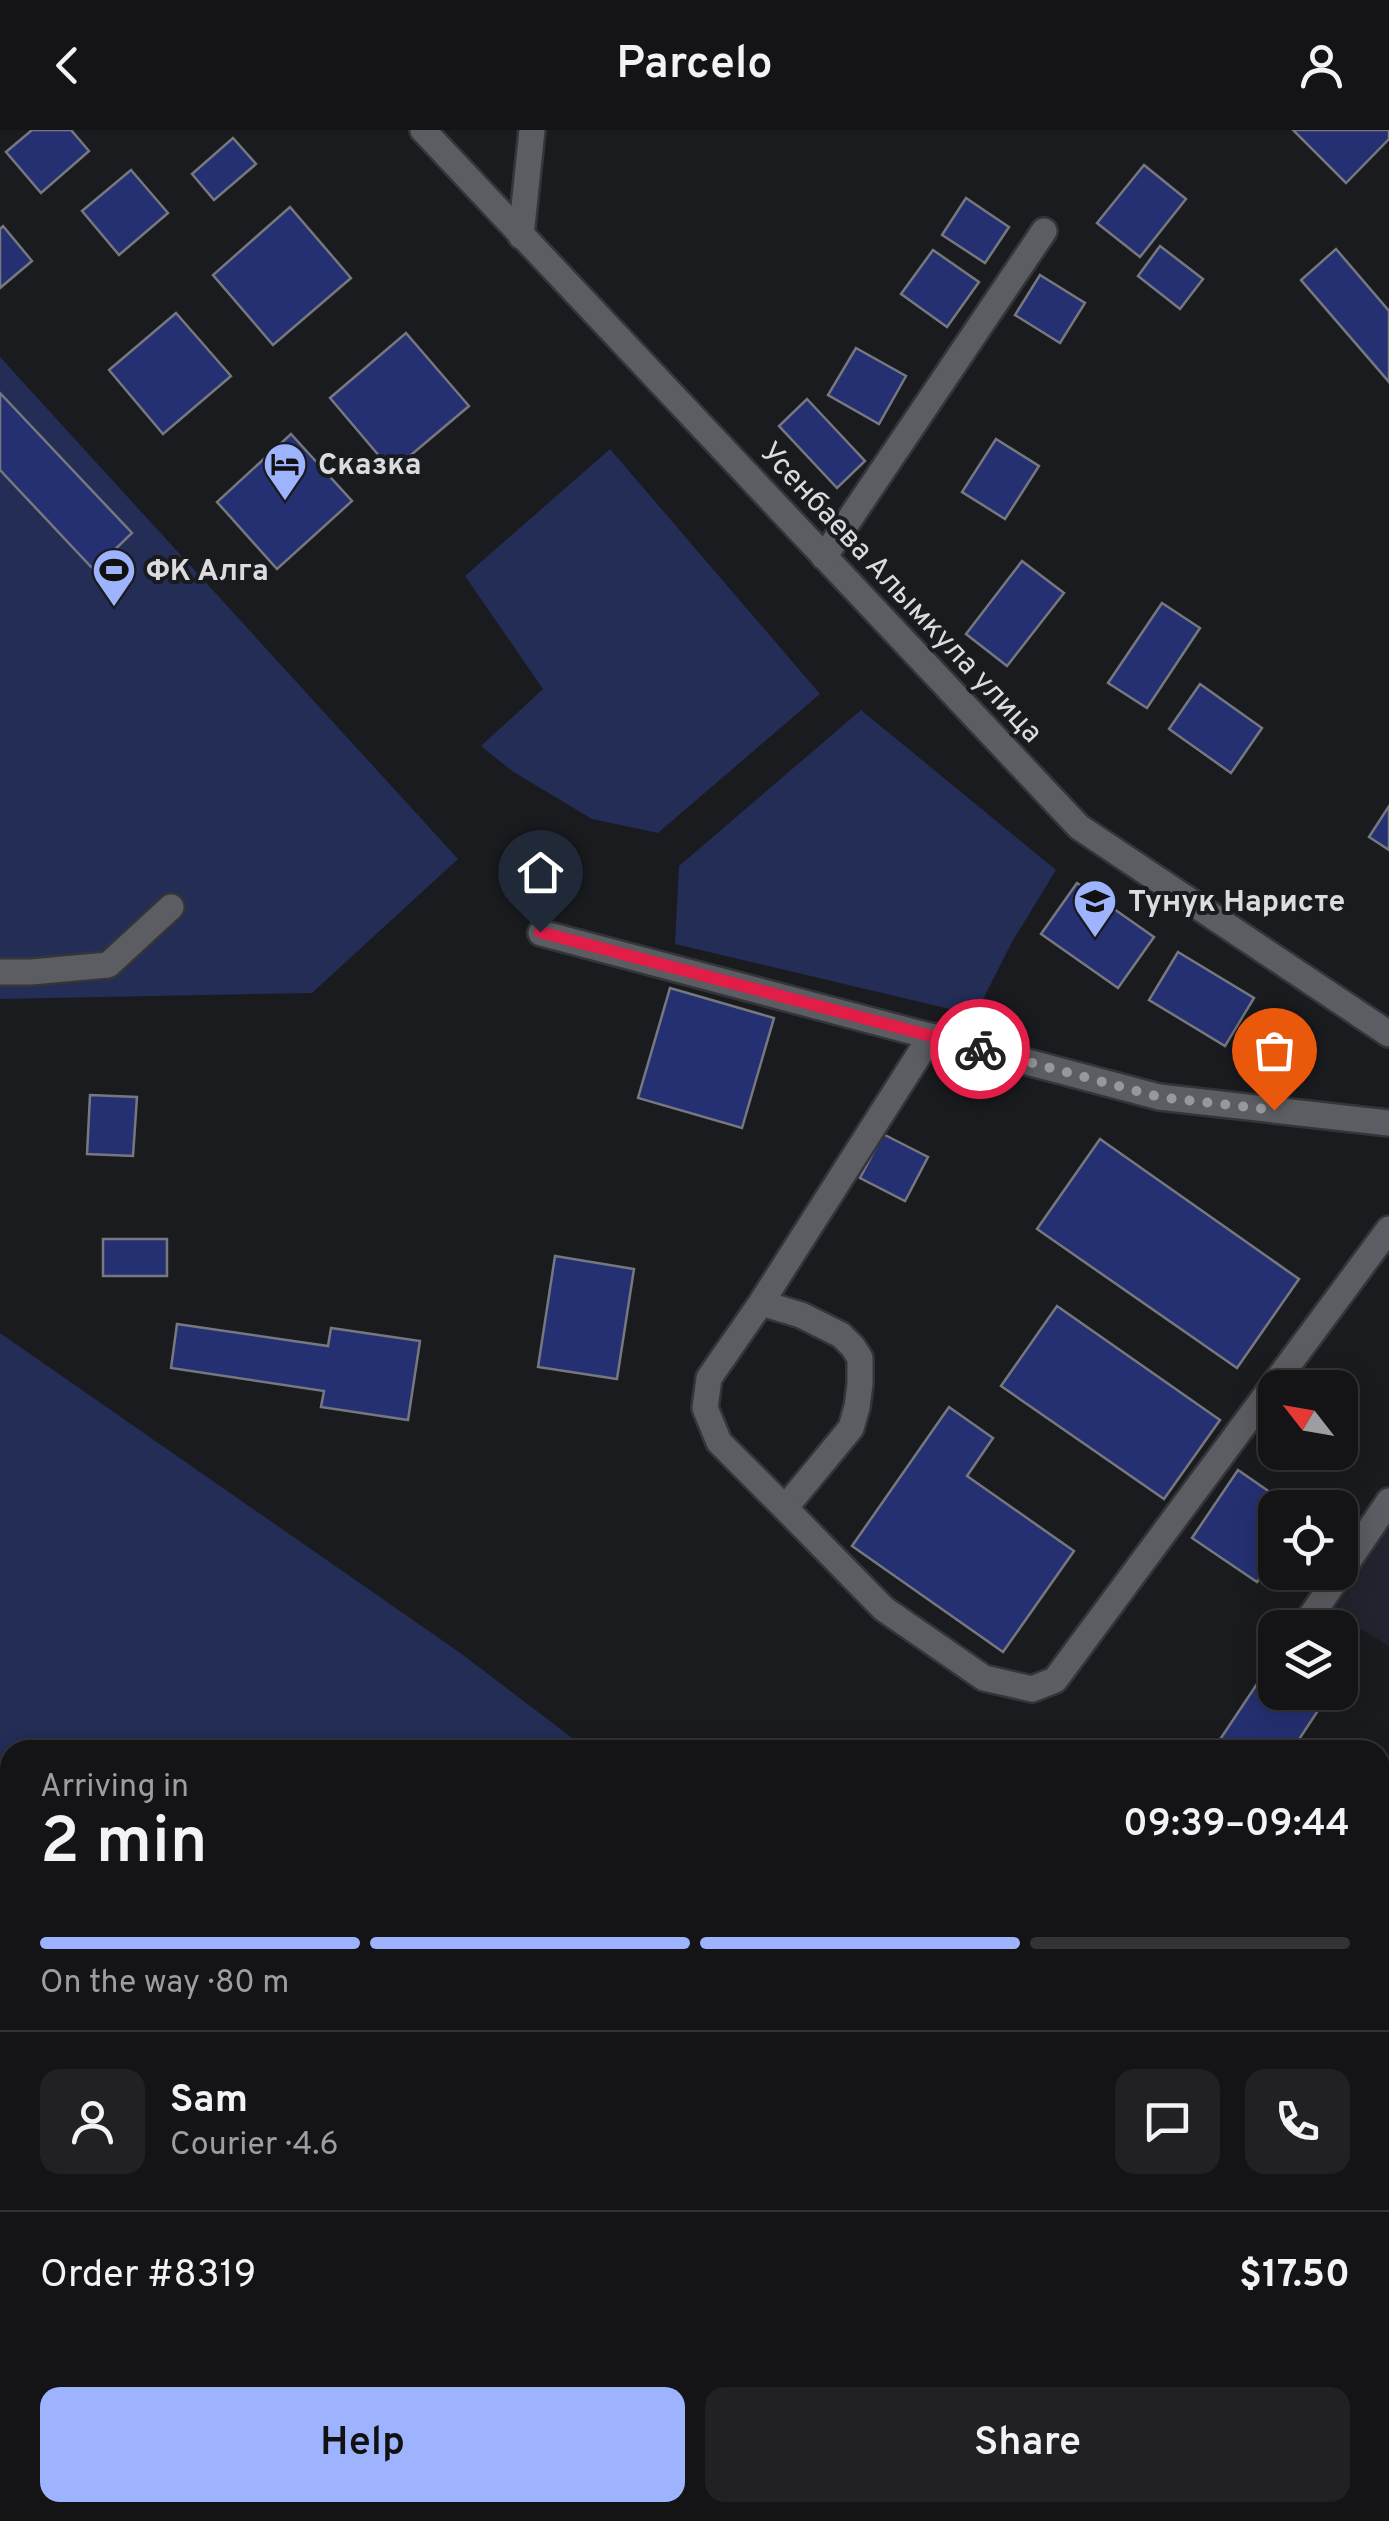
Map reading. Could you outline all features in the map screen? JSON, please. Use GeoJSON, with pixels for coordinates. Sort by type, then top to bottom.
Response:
{"type":"FeatureCollection","features":[{"type":"Feature","properties":{"kind":"street","name":"Усенбаева Алымкула улица"},"geometry":{"type":"LineString","coordinates":[[423,130],[1079,827],[1389,1034]]}},
{"type":"Feature","properties":{"kind":"street"},"geometry":{"type":"LineString","coordinates":[[521,236],[532,130]]}},
{"type":"Feature","properties":{"kind":"street"},"geometry":{"type":"LineString","coordinates":[[824,557],[1044,231]]}},
{"type":"Feature","properties":{"kind":"street"},"geometry":{"type":"LineString","coordinates":[[0,972],[108,966],[171,908]]}},
{"type":"Feature","properties":{"kind":"street"},"geometry":{"type":"LineString","coordinates":[[540,932],[1159,1097],[1389,1123]]}},
{"type":"Feature","properties":{"kind":"street"},"geometry":{"type":"LineString","coordinates":[[931,1036],[709,1378],[705,1408],[719,1442],[884,1609],[984,1678],[1032,1689],[1055,1680],[1389,1230]]}},
{"type":"Feature","properties":{"kind":"street"},"geometry":{"type":"LineString","coordinates":[[761,1303],[801,1315],[841,1335],[860,1358],[860,1384],[851,1428],[785,1508]]}},
{"type":"Feature","properties":{"kind":"street"},"geometry":{"type":"LineString","coordinates":[[1315,1610],[1389,1500]]}},
{"type":"Feature","properties":{"kind":"shaded area","name":"ФК Алга"},"geometry":{"type":"Polygon","coordinates":[[[0,357],[458,859],[312,993],[0,999],[0,357]]]}},
{"type":"Feature","properties":{"kind":"shaded area"},"geometry":{"type":"Polygon","coordinates":[[[610,449],[820,694],[658,833],[592,819],[512,771],[481,746],[543,689],[465,576],[610,449]]]}},
{"type":"Feature","properties":{"kind":"shaded area"},"geometry":{"type":"Polygon","coordinates":[[[861,710],[1056,870],[1012,942],[975,1015],[675,944],[679,866],[861,710]]]}},
{"type":"Feature","properties":{"kind":"shaded area"},"geometry":{"type":"Polygon","coordinates":[[[0,1333],[459,1652],[575,1740],[0,1740],[0,1333]]]}},
{"type":"Feature","properties":{"kind":"shaded area"},"geometry":{"type":"Polygon","coordinates":[[[1389,1518],[1389,1646],[1358,1628],[1358,1610],[1325,1608],[1338,1590],[1358,1590],[1358,1562],[1389,1518]]]}},
{"type":"Feature","properties":{"kind":"building"},"geometry":{"type":"Polygon","coordinates":[[[32,130],[71,130],[89,151],[41,193],[6,152],[32,130]]]}},
{"type":"Feature","properties":{"kind":"building"},"geometry":{"type":"Polygon","coordinates":[[[1293,130],[1389,130],[1389,139],[1346,183],[1293,130]]]}},
{"type":"Feature","properties":{"kind":"building"},"geometry":{"type":"Polygon","coordinates":[[[233,138],[256,164],[214,200],[192,174],[233,138]]]}},
{"type":"Feature","properties":{"kind":"building"},"geometry":{"type":"Polygon","coordinates":[[[1144,165],[1186,199],[1140,257],[1097,223],[1144,165]]]}},
{"type":"Feature","properties":{"kind":"building"},"geometry":{"type":"Polygon","coordinates":[[[131,170],[168,213],[119,255],[82,211],[131,170]]]}},
{"type":"Feature","properties":{"kind":"building"},"geometry":{"type":"Polygon","coordinates":[[[966,198],[1009,227],[985,263],[942,235],[966,198]]]}},
{"type":"Feature","properties":{"kind":"building"},"geometry":{"type":"Polygon","coordinates":[[[290,207],[351,278],[273,345],[213,275],[290,207]]]}},
{"type":"Feature","properties":{"kind":"building"},"geometry":{"type":"Polygon","coordinates":[[[3,226],[32,261],[0,288],[0,229],[3,226]]]}},
{"type":"Feature","properties":{"kind":"building"},"geometry":{"type":"Polygon","coordinates":[[[1160,246],[1203,279],[1180,309],[1138,276],[1160,246]]]}},
{"type":"Feature","properties":{"kind":"building"},"geometry":{"type":"Polygon","coordinates":[[[1336,249],[1389,311],[1389,382],[1301,280],[1336,249]]]}},
{"type":"Feature","properties":{"kind":"building"},"geometry":{"type":"Polygon","coordinates":[[[933,250],[979,282],[947,327],[901,294],[933,250]]]}},
{"type":"Feature","properties":{"kind":"building"},"geometry":{"type":"Polygon","coordinates":[[[1040,275],[1085,303],[1060,343],[1015,315],[1040,275]]]}},
{"type":"Feature","properties":{"kind":"building"},"geometry":{"type":"Polygon","coordinates":[[[176,313],[231,376],[163,434],[109,370],[176,313]]]}},
{"type":"Feature","properties":{"kind":"building"},"geometry":{"type":"Polygon","coordinates":[[[406,333],[469,406],[392,471],[330,398],[406,333]]]}},
{"type":"Feature","properties":{"kind":"building"},"geometry":{"type":"Polygon","coordinates":[[[856,348],[906,376],[879,424],[828,395],[856,348]]]}},
{"type":"Feature","properties":{"kind":"building"},"geometry":{"type":"Polygon","coordinates":[[[0,393],[132,533],[94,570],[0,470],[0,393]]]}},
{"type":"Feature","properties":{"kind":"building"},"geometry":{"type":"Polygon","coordinates":[[[807,399],[865,461],[837,488],[779,426],[807,399]]]}},
{"type":"Feature","properties":{"kind":"building","name":"Сказка"},"geometry":{"type":"Polygon","coordinates":[[[291,434],[352,501],[277,569],[217,502],[291,434]]]}},
{"type":"Feature","properties":{"kind":"building"},"geometry":{"type":"Polygon","coordinates":[[[996,439],[1039,466],[1005,519],[962,492],[996,439]]]}},
{"type":"Feature","properties":{"kind":"building"},"geometry":{"type":"Polygon","coordinates":[[[1022,561],[1064,593],[1007,666],[966,634],[1022,561]]]}},
{"type":"Feature","properties":{"kind":"building"},"geometry":{"type":"Polygon","coordinates":[[[1162,603],[1200,628],[1147,708],[1108,683],[1162,603]]]}},
{"type":"Feature","properties":{"kind":"building"},"geometry":{"type":"Polygon","coordinates":[[[1200,684],[1262,728],[1231,773],[1169,729],[1200,684]]]}},
{"type":"Feature","properties":{"kind":"building"},"geometry":{"type":"Polygon","coordinates":[[[1389,806],[1389,850],[1369,837],[1389,806]]]}},
{"type":"Feature","properties":{"kind":"building"},"geometry":{"type":"Polygon","coordinates":[[[1077,883],[1154,937],[1118,988],[1041,934],[1077,883]]]}},
{"type":"Feature","properties":{"kind":"building"},"geometry":{"type":"Polygon","coordinates":[[[1178,952],[1254,998],[1225,1046],[1149,1000],[1178,952]]]}},
{"type":"Feature","properties":{"kind":"building"},"geometry":{"type":"Polygon","coordinates":[[[670,988],[774,1018],[742,1128],[638,1098],[670,988]]]}},
{"type":"Feature","properties":{"kind":"building"},"geometry":{"type":"Polygon","coordinates":[[[90,1095],[137,1097],[133,1156],[87,1154],[90,1095]]]}},
{"type":"Feature","properties":{"kind":"building"},"geometry":{"type":"Polygon","coordinates":[[[883,1134],[928,1157],[905,1201],[860,1178],[883,1134]]]}},
{"type":"Feature","properties":{"kind":"building"},"geometry":{"type":"Polygon","coordinates":[[[1100,1139],[1299,1279],[1237,1368],[1037,1229],[1100,1139]]]}},
{"type":"Feature","properties":{"kind":"building"},"geometry":{"type":"Polygon","coordinates":[[[103,1239],[167,1239],[167,1276],[103,1276],[103,1239]]]}},
{"type":"Feature","properties":{"kind":"building"},"geometry":{"type":"Polygon","coordinates":[[[555,1256],[634,1269],[617,1379],[538,1367],[555,1256]]]}},
{"type":"Feature","properties":{"kind":"building"},"geometry":{"type":"Polygon","coordinates":[[[1057,1306],[1220,1420],[1164,1499],[1001,1386],[1057,1306]]]}},
{"type":"Feature","properties":{"kind":"building"},"geometry":{"type":"Polygon","coordinates":[[[177,1324],[328,1346],[331,1328],[420,1341],[408,1420],[321,1407],[324,1391],[171,1368],[177,1324]]]}},
{"type":"Feature","properties":{"kind":"building"},"geometry":{"type":"Polygon","coordinates":[[[949,1407],[993,1438],[967,1476],[1074,1551],[1003,1652],[852,1546],[949,1407]]]}},
{"type":"Feature","properties":{"kind":"building"},"geometry":{"type":"Polygon","coordinates":[[[1238,1470],[1267,1490],[1258,1490],[1257,1582],[1192,1538],[1238,1470]]]}},
{"type":"Feature","properties":{"kind":"building"},"geometry":{"type":"Polygon","coordinates":[[[1258,1682],[1258,1710],[1318,1710],[1299,1740],[1221,1738],[1258,1682]]]}},
{"type":"Feature","properties":{"kind":"way so far"},"geometry":{"type":"LineString","coordinates":[[980,1049],[1159,1097],[1274,1110]]}},
{"type":"Feature","properties":{"kind":"place","name":"Сказка"},"geometry":{"type":"Point","coordinates":[285,502]}},
{"type":"Feature","properties":{"kind":"place","name":"ФК Алга"},"geometry":{"type":"Point","coordinates":[114,608]}},
{"type":"Feature","properties":{"kind":"place","name":"Тунук Наристе"},"geometry":{"type":"Point","coordinates":[1095,939]}},
{"type":"Feature","properties":{"kind":"route"},"geometry":{"type":"LineString","coordinates":[[540,932],[980,1049]]}}]}
